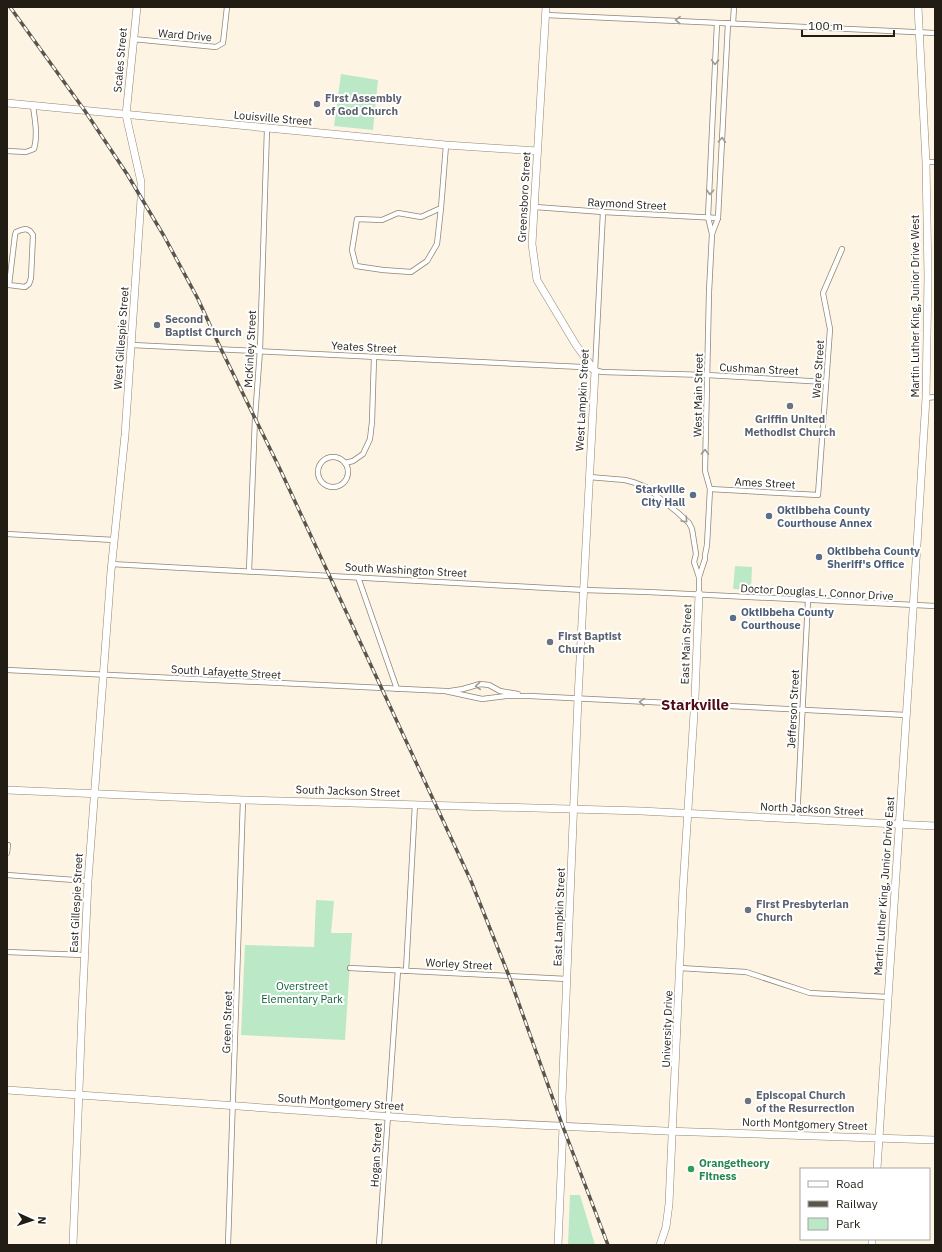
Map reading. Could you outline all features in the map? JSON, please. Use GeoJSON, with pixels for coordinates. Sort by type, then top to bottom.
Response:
{"type":"FeatureCollection","features":[{"type":"Feature","properties":{"kind":"street","name":"Scales Street"},"geometry":{"type":"LineString","coordinates":[[126,116],[136,7]]}},
{"type":"Feature","properties":{"kind":"street","name":"Ward Drive"},"geometry":{"type":"LineString","coordinates":[[133,39],[216,47],[223,42],[227,7]]}},
{"type":"Feature","properties":{"kind":"street","name":"Greensboro Street"},"geometry":{"type":"LineString","coordinates":[[546,7],[532,244],[538,280],[576,345],[594,371]]}},
{"type":"Feature","properties":{"kind":"street","name":"West Main Street"},"geometry":{"type":"LineString","coordinates":[[712,234],[718,218],[730,23],[734,7]]}},
{"type":"Feature","properties":{"kind":"street","name":"Martin Luther King, Junior Drive West"},"geometry":{"type":"LineString","coordinates":[[913,605],[926,398],[928,276],[926,162],[918,7]]}},
{"type":"Feature","properties":{"kind":"street"},"geometry":{"type":"LineString","coordinates":[[546,15],[920,31],[935,33]]}},
{"type":"Feature","properties":{"kind":"street","name":"West Main Street"},"geometry":{"type":"LineString","coordinates":[[699,594],[699,577],[704,564],[707,544],[710,489],[705,471],[709,292],[712,234],[708,217],[717,23]]}},
{"type":"Feature","properties":{"kind":"street","name":"Louisville Street"},"geometry":{"type":"LineString","coordinates":[[7,103],[267,129],[446,145],[537,151]]}},
{"type":"Feature","properties":{"kind":"street"},"geometry":{"type":"LineString","coordinates":[[7,151],[26,152],[34,149],[36,130],[33,106]]}},
{"type":"Feature","properties":{"kind":"street","name":"West Gillespie Street"},"geometry":{"type":"LineString","coordinates":[[111,564],[125,435],[142,199],[141,182],[126,116]]}},
{"type":"Feature","properties":{"kind":"street","name":"McKinley Street"},"geometry":{"type":"LineString","coordinates":[[249,571],[260,350],[267,129]]}},
{"type":"Feature","properties":{"kind":"street"},"geometry":{"type":"LineString","coordinates":[[441,208],[421,217],[398,213],[382,220],[357,219],[352,250],[356,266],[411,272],[427,261],[436,244],[441,208],[446,145]]}},
{"type":"Feature","properties":{"kind":"street"},"geometry":{"type":"LineString","coordinates":[[926,162],[935,162]]}},
{"type":"Feature","properties":{"kind":"street","name":"Raymond Street"},"geometry":{"type":"LineString","coordinates":[[535,207],[718,218]]}},
{"type":"Feature","properties":{"kind":"street","name":"West Lampkin Street"},"geometry":{"type":"LineString","coordinates":[[584,590],[603,212]]}},
{"type":"Feature","properties":{"kind":"street"},"geometry":{"type":"LineString","coordinates":[[26,229],[33,235],[31,278],[29,284],[25,287],[8,285],[15,235],[16,232],[26,229]]}},
{"type":"Feature","properties":{"kind":"street","name":"Ware Street"},"geometry":{"type":"LineString","coordinates":[[818,495],[830,329],[823,293],[842,249]]}},
{"type":"Feature","properties":{"kind":"street","name":"Yeates Street"},"geometry":{"type":"LineString","coordinates":[[132,345],[260,350],[582,367],[594,371]]}},
{"type":"Feature","properties":{"kind":"street"},"geometry":{"type":"LineString","coordinates":[[345,463],[353,461],[363,454],[370,439],[374,357]]}},
{"type":"Feature","properties":{"kind":"street","name":"Cushman Street"},"geometry":{"type":"LineString","coordinates":[[594,371],[707,375],[826,382]]}},
{"type":"Feature","properties":{"kind":"street"},"geometry":{"type":"LineString","coordinates":[[926,398],[935,397]]}},
{"type":"Feature","properties":{"kind":"street"},"geometry":{"type":"LineString","coordinates":[[332,457],[342,460],[345,463],[348,472],[345,482],[336,487],[327,486],[322,483],[318,474],[318,469],[323,461],[332,457]]}},
{"type":"Feature","properties":{"kind":"street"},"geometry":{"type":"LineString","coordinates":[[589,477],[625,480],[636,483],[646,487],[678,512],[689,523],[692,529],[696,554],[694,562],[699,577]]}},
{"type":"Feature","properties":{"kind":"street","name":"Ames Street"},"geometry":{"type":"LineString","coordinates":[[710,489],[818,495]]}},
{"type":"Feature","properties":{"kind":"street"},"geometry":{"type":"LineString","coordinates":[[7,534],[114,540]]}},
{"type":"Feature","properties":{"kind":"street"},"geometry":{"type":"LineString","coordinates":[[696,554],[700,553],[705,555]]}},
{"type":"Feature","properties":{"kind":"street","name":"South Washington Street"},"geometry":{"type":"LineString","coordinates":[[111,564],[584,590],[699,594]]}},
{"type":"Feature","properties":{"kind":"street","name":"East Gillespie Street"},"geometry":{"type":"LineString","coordinates":[[73,1245],[88,881],[111,564]]}},
{"type":"Feature","properties":{"kind":"street"},"geometry":{"type":"LineString","coordinates":[[358,577],[397,689]]}},
{"type":"Feature","properties":{"kind":"street","name":"East Lampkin Street"},"geometry":{"type":"LineString","coordinates":[[558,1245],[563,1127],[562,1098],[574,809],[576,698],[584,590]]}},
{"type":"Feature","properties":{"kind":"street","name":"Doctor Douglas L. Connor Drive"},"geometry":{"type":"LineString","coordinates":[[699,594],[935,606]]}},
{"type":"Feature","properties":{"kind":"street","name":"East Main Street"},"geometry":{"type":"LineString","coordinates":[[688,813],[699,594]]}},
{"type":"Feature","properties":{"kind":"street","name":"Jefferson Street"},"geometry":{"type":"LineString","coordinates":[[797,820],[808,600]]}},
{"type":"Feature","properties":{"kind":"street","name":"Martin Luther King, Junior Drive East"},"geometry":{"type":"LineString","coordinates":[[877,1168],[913,605]]}},
{"type":"Feature","properties":{"kind":"street","name":"South Lafayette Street"},"geometry":{"type":"LineString","coordinates":[[7,670],[445,691],[467,695],[482,700],[530,696],[906,715]]}},
{"type":"Feature","properties":{"kind":"street","name":"South Lafayette Street"},"geometry":{"type":"LineString","coordinates":[[445,691],[467,688],[480,684],[490,685],[503,691],[530,696]]}},
{"type":"Feature","properties":{"kind":"street"},"geometry":{"type":"LineString","coordinates":[[467,688],[467,695]]}},
{"type":"Feature","properties":{"kind":"street"},"geometry":{"type":"LineString","coordinates":[[495,698],[498,694],[496,688]]}},
{"type":"Feature","properties":{"kind":"street","name":"South Jackson Street"},"geometry":{"type":"LineString","coordinates":[[7,790],[243,800],[688,813]]}},
{"type":"Feature","properties":{"kind":"street","name":"Green Street"},"geometry":{"type":"LineString","coordinates":[[228,1245],[243,800]]}},
{"type":"Feature","properties":{"kind":"street"},"geometry":{"type":"LineString","coordinates":[[406,971],[414,804]]}},
{"type":"Feature","properties":{"kind":"street","name":"North Jackson Street"},"geometry":{"type":"LineString","coordinates":[[688,813],[797,820],[935,826]]}},
{"type":"Feature","properties":{"kind":"street","name":"University Drive"},"geometry":{"type":"LineString","coordinates":[[660,1245],[666,1227],[669,1204],[674,1131],[688,813]]}},
{"type":"Feature","properties":{"kind":"street"},"geometry":{"type":"LineString","coordinates":[[7,853],[8,845]]}},
{"type":"Feature","properties":{"kind":"street"},"geometry":{"type":"LineString","coordinates":[[7,875],[88,881]]}},
{"type":"Feature","properties":{"kind":"street"},"geometry":{"type":"LineString","coordinates":[[7,952],[84,955]]}},
{"type":"Feature","properties":{"kind":"street","name":"Worley Street"},"geometry":{"type":"LineString","coordinates":[[350,968],[567,979]]}},
{"type":"Feature","properties":{"kind":"street"},"geometry":{"type":"LineString","coordinates":[[680,968],[746,972],[810,993],[888,997]]}},
{"type":"Feature","properties":{"kind":"street","name":"Hogan Street"},"geometry":{"type":"LineString","coordinates":[[379,1245],[398,970]]}},
{"type":"Feature","properties":{"kind":"street","name":"South Montgomery Street"},"geometry":{"type":"LineString","coordinates":[[7,1090],[387,1117],[563,1127],[674,1131]]}},
{"type":"Feature","properties":{"kind":"street","name":"North Montgomery Street"},"geometry":{"type":"LineString","coordinates":[[674,1131],[935,1140]]}},
{"type":"Feature","properties":{"kind":"green space"},"geometry":{"type":"Polygon","coordinates":[[[341,74],[378,80],[373,130],[334,126],[341,74]]]}},
{"type":"Feature","properties":{"kind":"green space"},"geometry":{"type":"Polygon","coordinates":[[[735,566],[752,567],[751,590],[733,589],[735,566]]]}},
{"type":"Feature","properties":{"kind":"green space","name":"Overstreet Elementary Park"},"geometry":{"type":"Polygon","coordinates":[[[316,900],[334,901],[331,933],[352,933],[345,1040],[241,1035],[245,945],[314,947],[316,900]]]}},
{"type":"Feature","properties":{"kind":"green space"},"geometry":{"type":"Polygon","coordinates":[[[570,1195],[580,1195],[595,1245],[568,1245],[570,1195]]]}},
{"type":"Feature","properties":{"kind":"railway"},"geometry":{"type":"LineString","coordinates":[[10,7],[85,111],[127,174],[164,236],[198,299],[279,467],[471,881],[509,976],[563,1127],[608,1245]]}},
{"type":"Feature","properties":{"kind":"place","name":"First Assembly of God Church"},"geometry":{"type":"Point","coordinates":[317,104]}},
{"type":"Feature","properties":{"kind":"place","name":"Second Baptist Church"},"geometry":{"type":"Point","coordinates":[157,325]}},
{"type":"Feature","properties":{"kind":"place","name":"Griffin United Methodist Church"},"geometry":{"type":"Point","coordinates":[790,406]}},
{"type":"Feature","properties":{"kind":"place","name":"Starkville City Hall"},"geometry":{"type":"Point","coordinates":[693,495]}},
{"type":"Feature","properties":{"kind":"place","name":"Oktibbeha County Courthouse Annex"},"geometry":{"type":"Point","coordinates":[769,516]}},
{"type":"Feature","properties":{"kind":"place","name":"Oktibbeha County Sheriff's Office"},"geometry":{"type":"Point","coordinates":[819,557]}},
{"type":"Feature","properties":{"kind":"place","name":"Oktibbeha County Courthouse"},"geometry":{"type":"Point","coordinates":[733,618]}},
{"type":"Feature","properties":{"kind":"place","name":"First Baptist Church"},"geometry":{"type":"Point","coordinates":[550,642]}},
{"type":"Feature","properties":{"kind":"place","name":"First Presbyterian Church"},"geometry":{"type":"Point","coordinates":[748,910]}},
{"type":"Feature","properties":{"kind":"place","name":"Episcopal Church of the Resurrection"},"geometry":{"type":"Point","coordinates":[748,1101]}},
{"type":"Feature","properties":{"kind":"place","name":"Orangetheory Fitness"},"geometry":{"type":"Point","coordinates":[691,1169]}},
{"type":"Feature","properties":{"kind":"district","name":"Starkville"},"geometry":{"type":"Point","coordinates":[695,704]}}]}
